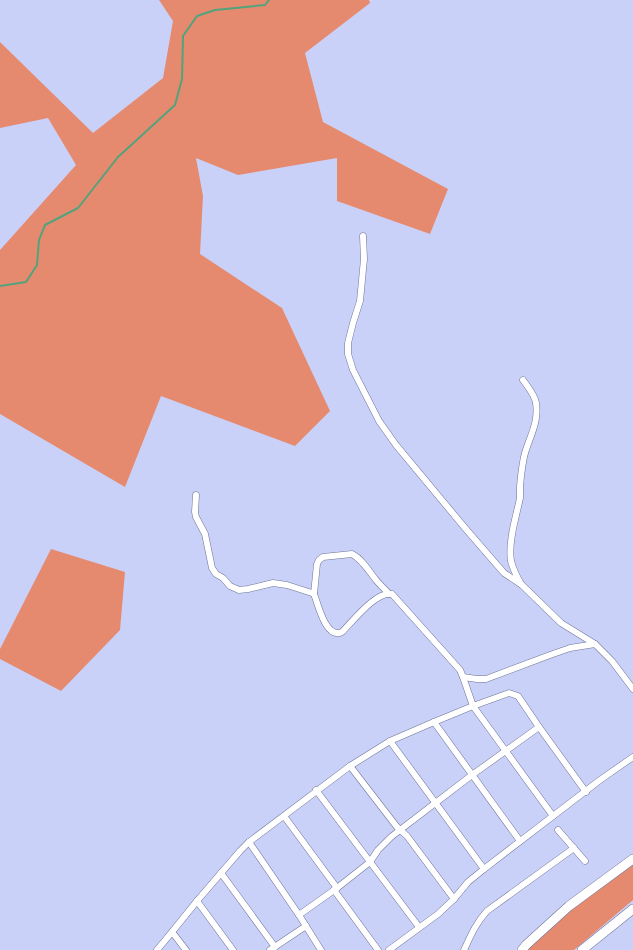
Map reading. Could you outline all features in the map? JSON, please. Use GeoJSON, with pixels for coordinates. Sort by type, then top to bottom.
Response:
{"type":"FeatureCollection","features":[{"type":"Feature","properties":{"kind":"main road"},"geometry":{"type":"LineString","coordinates":[[522,950],[569,906],[633,859]]}},
{"type":"Feature","properties":{"kind":"main road"},"geometry":{"type":"LineString","coordinates":[[582,950],[633,909]]}},
{"type":"Feature","properties":{"kind":"street"},"geometry":{"type":"LineString","coordinates":[[363,236],[364,259],[360,301],[348,343],[348,354],[353,370],[379,421],[396,445],[504,573],[522,585],[561,623],[595,644],[612,661],[633,689]]}},
{"type":"Feature","properties":{"kind":"street"},"geometry":{"type":"LineString","coordinates":[[522,585],[511,562],[510,550],[519,500],[523,463],[528,443],[536,423],[537,413],[535,398],[523,380]]}},
{"type":"Feature","properties":{"kind":"street"},"geometry":{"type":"LineString","coordinates":[[196,495],[196,517],[205,534],[212,568],[216,574],[223,578],[230,586],[239,590],[273,583],[287,585],[314,594]]}},
{"type":"Feature","properties":{"kind":"street"},"geometry":{"type":"LineString","coordinates":[[389,594],[386,594],[371,602],[342,632],[335,634],[324,621],[314,594],[317,564],[323,557],[352,554],[361,561],[377,581],[389,594],[392,594],[455,664],[463,677],[473,706],[554,816]]}},
{"type":"Feature","properties":{"kind":"street"},"geometry":{"type":"LineString","coordinates":[[463,677],[486,679],[570,648],[595,644]]}},
{"type":"Feature","properties":{"kind":"street"},"geometry":{"type":"LineString","coordinates":[[157,950],[240,851],[249,842],[316,790],[350,766],[390,741],[473,706],[509,693],[518,696],[586,792]]}},
{"type":"Feature","properties":{"kind":"street"},"geometry":{"type":"LineString","coordinates":[[434,722],[520,841]]}},
{"type":"Feature","properties":{"kind":"street"},"geometry":{"type":"LineString","coordinates":[[299,915],[336,889],[370,862],[378,850],[400,830],[472,775],[539,727]]}},
{"type":"Feature","properties":{"kind":"street"},"geometry":{"type":"LineString","coordinates":[[390,741],[484,869]]}},
{"type":"Feature","properties":{"kind":"street"},"geometry":{"type":"LineString","coordinates":[[389,950],[438,914],[454,899],[468,882],[484,869],[600,780],[633,757]]}},
{"type":"Feature","properties":{"kind":"street"},"geometry":{"type":"LineString","coordinates":[[350,766],[397,827],[407,836],[454,899]]}},
{"type":"Feature","properties":{"kind":"street"},"geometry":{"type":"LineString","coordinates":[[316,790],[420,927]]}},
{"type":"Feature","properties":{"kind":"street"},"geometry":{"type":"LineString","coordinates":[[284,816],[378,950]]}},
{"type":"Feature","properties":{"kind":"street"},"geometry":{"type":"LineString","coordinates":[[558,830],[585,861]]}},
{"type":"Feature","properties":{"kind":"street"},"geometry":{"type":"LineString","coordinates":[[249,842],[321,950]]}},
{"type":"Feature","properties":{"kind":"street"},"geometry":{"type":"LineString","coordinates":[[464,950],[474,928],[487,911],[574,848]]}},
{"type":"Feature","properties":{"kind":"street"},"geometry":{"type":"LineString","coordinates":[[221,873],[272,948],[306,926]]}},
{"type":"Feature","properties":{"kind":"street"},"geometry":{"type":"LineString","coordinates":[[197,901],[233,950]]}},
{"type":"Feature","properties":{"kind":"street"},"geometry":{"type":"LineString","coordinates":[[172,932],[186,950]]}},
{"type":"Feature","properties":{"kind":"shaded area"},"geometry":{"type":"Polygon","coordinates":[[[159,0],[369,0],[370,3],[305,53],[323,122],[448,189],[430,234],[337,201],[337,158],[238,175],[196,158],[203,196],[200,254],[282,308],[330,411],[295,446],[161,396],[125,487],[0,414],[0,250],[76,165],[48,118],[0,128],[0,42],[93,133],[163,78],[173,21],[159,0]]]}},
{"type":"Feature","properties":{"kind":"shaded area"},"geometry":{"type":"Polygon","coordinates":[[[51,549],[125,572],[120,630],[61,691],[0,659],[0,649],[51,549]]]}},
{"type":"Feature","properties":{"kind":"shaded area"},"geometry":{"type":"Polygon","coordinates":[[[633,865],[633,900],[574,950],[524,950],[571,907],[633,865]]]}},
{"type":"Feature","properties":{"kind":"waterway"},"geometry":{"type":"LineString","coordinates":[[0,286],[26,282],[37,265],[39,240],[45,225],[78,208],[118,157],[175,105],[182,79],[183,36],[197,16],[215,10],[265,5],[269,0]]}}]}
